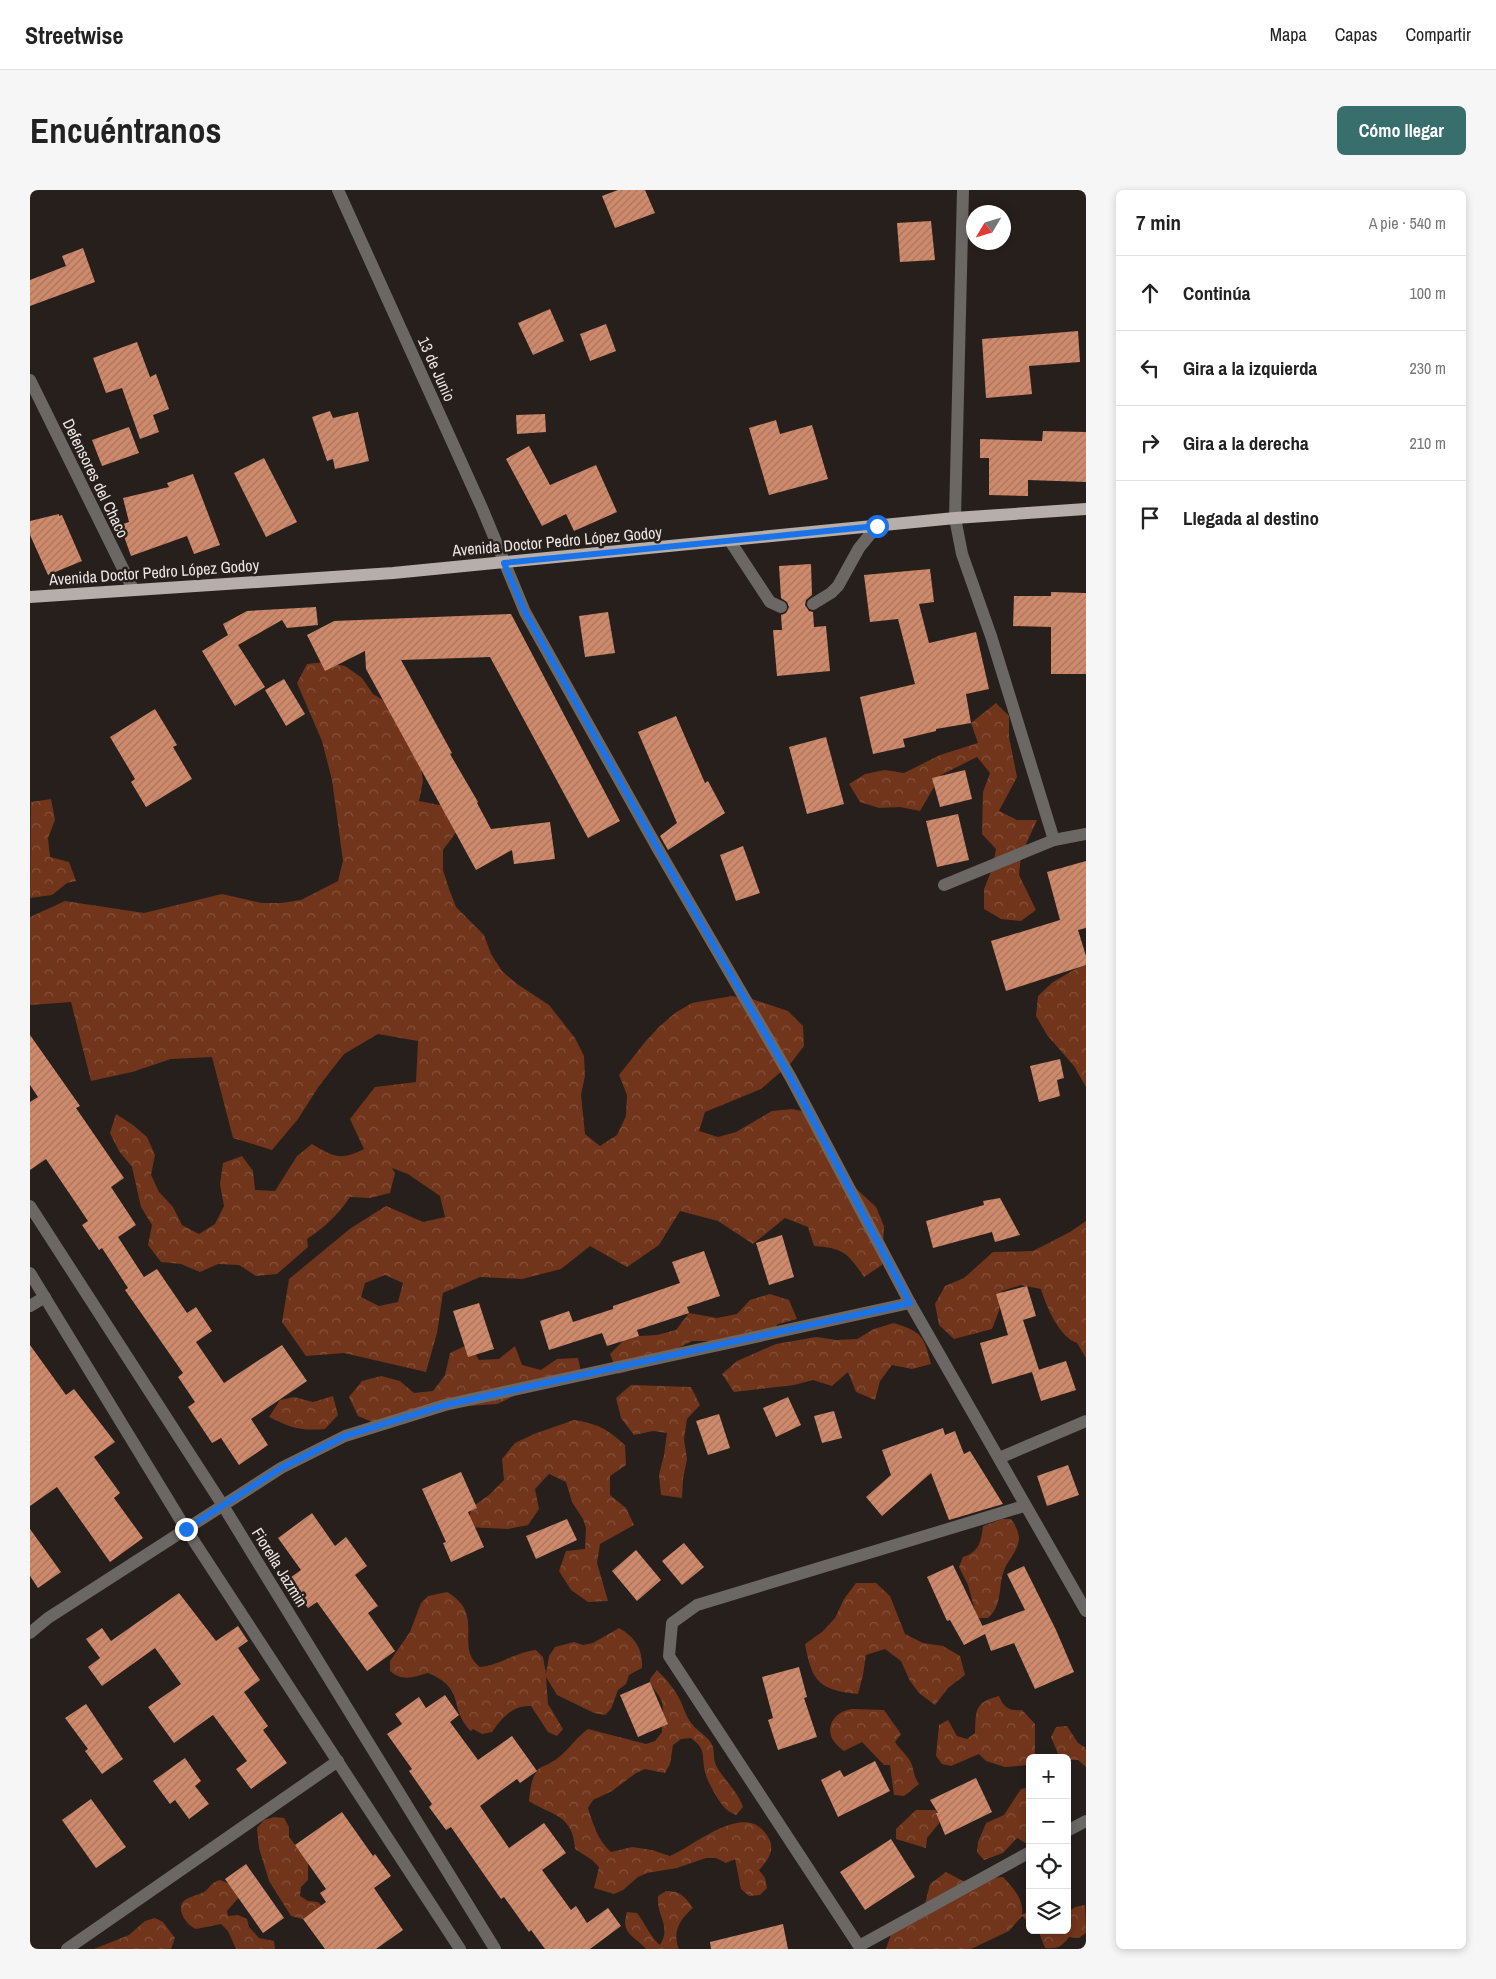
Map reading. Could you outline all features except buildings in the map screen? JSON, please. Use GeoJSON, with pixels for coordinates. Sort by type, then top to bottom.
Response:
{"type":"FeatureCollection","features":[{"type":"Feature","properties":{"kind":"main road","name":"Avenida Doctor Pedro López Godoy"},"geometry":{"type":"LineString","coordinates":[[30,597],[504,563],[955,518],[1086,509]]}},
{"type":"Feature","properties":{"kind":"street","name":"13 de Junio"},"geometry":{"type":"LineString","coordinates":[[338,190],[482,508],[525,612],[658,849],[791,1078],[910,1303],[1086,1612]]}},
{"type":"Feature","properties":{"kind":"street"},"geometry":{"type":"LineString","coordinates":[[963,190],[955,518],[962,554],[991,636],[1054,840]]}},
{"type":"Feature","properties":{"kind":"street","name":"Defensores del Chaco"},"geometry":{"type":"LineString","coordinates":[[30,380],[132,589]]}},
{"type":"Feature","properties":{"kind":"street"},"geometry":{"type":"LineString","coordinates":[[813,604],[831,593],[838,586],[859,548],[877,526]]}},
{"type":"Feature","properties":{"kind":"street"},"geometry":{"type":"LineString","coordinates":[[730,541],[770,602],[781,607]]}},
{"type":"Feature","properties":{"kind":"street"},"geometry":{"type":"LineString","coordinates":[[944,885],[1054,840],[1086,834]]}},
{"type":"Feature","properties":{"kind":"street","name":"Fiorella Jazmin"},"geometry":{"type":"LineString","coordinates":[[30,1206],[222,1504],[495,1949]]}},
{"type":"Feature","properties":{"kind":"street"},"geometry":{"type":"LineString","coordinates":[[30,1273],[186,1529],[460,1949]]}},
{"type":"Feature","properties":{"kind":"street"},"geometry":{"type":"LineString","coordinates":[[30,1306],[45,1297]]}},
{"type":"Feature","properties":{"kind":"street"},"geometry":{"type":"LineString","coordinates":[[30,1633],[48,1618],[222,1504],[281,1468],[345,1436],[445,1405],[910,1303]]}},
{"type":"Feature","properties":{"kind":"street"},"geometry":{"type":"LineString","coordinates":[[999,1458],[1086,1421]]}},
{"type":"Feature","properties":{"kind":"street"},"geometry":{"type":"LineString","coordinates":[[1024,1506],[696,1605],[672,1623],[669,1656],[856,1948],[1026,1854]]}},
{"type":"Feature","properties":{"kind":"street"},"geometry":{"type":"LineString","coordinates":[[67,1949],[338,1760]]}},
{"type":"Feature","properties":{"kind":"street"},"geometry":{"type":"LineString","coordinates":[[1071,1829],[1086,1821]]}},
{"type":"Feature","properties":{"kind":"green space"},"geometry":{"type":"Polygon","coordinates":[[[325,662],[345,666],[362,678],[373,694],[408,715],[419,751],[423,781],[419,801],[439,805],[458,799],[466,819],[443,850],[443,870],[449,889],[456,907],[484,935],[491,954],[502,971],[517,984],[549,1005],[575,1038],[584,1056],[585,1076],[581,1095],[585,1134],[600,1146],[617,1135],[626,1116],[627,1095],[619,1075],[645,1042],[675,1013],[692,1003],[732,996],[752,999],[788,1011],[803,1026],[804,1046],[791,1063],[761,1089],[705,1112],[699,1131],[718,1137],[736,1132],[772,1111],[792,1109],[812,1113],[848,1181],[876,1207],[884,1226],[882,1265],[864,1277],[854,1262],[844,1253],[832,1248],[814,1246],[808,1227],[785,1218],[753,1244],[718,1221],[680,1211],[659,1245],[627,1267],[590,1246],[561,1269],[522,1279],[480,1277],[443,1293],[437,1333],[426,1372],[344,1353],[306,1356],[282,1322],[289,1279],[351,1228],[386,1206],[423,1222],[445,1217],[440,1196],[408,1174],[392,1168],[395,1173],[390,1193],[370,1198],[350,1197],[331,1220],[307,1239],[308,1247],[277,1274],[256,1276],[239,1265],[218,1264],[200,1272],[181,1264],[161,1262],[148,1245],[152,1225],[141,1207],[132,1167],[119,1151],[110,1133],[116,1114],[147,1137],[155,1155],[151,1175],[159,1192],[173,1207],[182,1225],[199,1234],[215,1224],[224,1206],[220,1184],[223,1163],[242,1156],[253,1171],[255,1190],[275,1191],[297,1156],[312,1144],[337,1156],[349,1155],[364,1149],[350,1119],[375,1087],[416,1082],[418,1041],[378,1034],[344,1054],[319,1086],[298,1119],[272,1150],[233,1138],[212,1057],[171,1059],[132,1072],[91,1081],[71,1002],[30,1005],[30,917],[65,901],[144,913],[222,894],[262,903],[281,903],[301,900],[338,881],[343,861],[332,780],[322,741],[297,683],[307,664],[325,662]],[[385,1275],[365,1283],[361,1297],[379,1306],[398,1302],[403,1283],[385,1275]]]}},
{"type":"Feature","properties":{"kind":"green space"},"geometry":{"type":"Polygon","coordinates":[[[996,703],[1009,716],[1009,737],[1017,777],[999,811],[1017,820],[1037,820],[1021,855],[1019,875],[1036,910],[1021,921],[1001,919],[984,909],[984,889],[992,869],[996,849],[982,834],[983,792],[990,773],[977,757],[941,775],[920,811],[900,807],[879,808],[860,802],[849,784],[865,774],[885,770],[904,773],[940,755],[978,743],[971,723],[996,703]]]}},
{"type":"Feature","properties":{"kind":"green space"},"geometry":{"type":"Polygon","coordinates":[[[51,799],[55,820],[48,838],[50,857],[69,862],[76,881],[67,883],[52,895],[30,898],[31,802],[51,799]]]}},
{"type":"Feature","properties":{"kind":"green space"},"geometry":{"type":"Polygon","coordinates":[[[1086,963],[1086,1087],[1074,1066],[1047,1035],[1036,1016],[1038,996],[1053,982],[1086,963]]]}},
{"type":"Feature","properties":{"kind":"green space"},"geometry":{"type":"Polygon","coordinates":[[[1086,1221],[1086,1358],[1077,1343],[1070,1340],[1059,1328],[1046,1304],[1041,1289],[1021,1285],[1002,1291],[999,1311],[992,1329],[954,1339],[939,1325],[935,1304],[945,1286],[964,1278],[993,1252],[1033,1251],[1070,1232],[1086,1221]]]}},
{"type":"Feature","properties":{"kind":"green space"},"geometry":{"type":"Polygon","coordinates":[[[770,1294],[789,1300],[797,1319],[778,1324],[769,1333],[713,1341],[692,1341],[639,1368],[618,1374],[610,1354],[624,1340],[676,1330],[689,1313],[717,1318],[737,1314],[750,1300],[770,1294]]]}},
{"type":"Feature","properties":{"kind":"green space"},"geometry":{"type":"Polygon","coordinates":[[[894,1323],[911,1329],[920,1336],[924,1341],[931,1364],[912,1369],[892,1365],[880,1381],[875,1400],[856,1392],[848,1372],[832,1386],[813,1380],[794,1385],[734,1392],[722,1374],[737,1361],[776,1344],[816,1337],[837,1340],[857,1339],[874,1329],[894,1323]]]}},
{"type":"Feature","properties":{"kind":"green space"},"geometry":{"type":"Polygon","coordinates":[[[469,1344],[479,1360],[499,1359],[515,1346],[522,1365],[541,1370],[557,1359],[578,1358],[582,1376],[531,1388],[497,1404],[456,1407],[377,1424],[358,1416],[349,1397],[362,1381],[381,1376],[400,1381],[414,1393],[433,1391],[445,1375],[450,1353],[469,1344]]]}},
{"type":"Feature","properties":{"kind":"green space"},"geometry":{"type":"Polygon","coordinates":[[[631,1385],[691,1387],[700,1405],[687,1419],[684,1439],[687,1459],[682,1498],[661,1495],[659,1475],[667,1433],[653,1431],[634,1435],[621,1418],[616,1398],[631,1385]]]}},
{"type":"Feature","properties":{"kind":"green space"},"geometry":{"type":"Polygon","coordinates":[[[333,1396],[338,1415],[325,1429],[309,1430],[296,1428],[269,1417],[280,1400],[294,1397],[313,1402],[333,1396]]]}},
{"type":"Feature","properties":{"kind":"green space"},"geometry":{"type":"Polygon","coordinates":[[[574,1420],[601,1428],[625,1445],[626,1465],[610,1476],[610,1495],[626,1508],[634,1525],[600,1544],[597,1563],[608,1601],[588,1602],[571,1590],[559,1571],[566,1551],[585,1549],[586,1528],[583,1519],[572,1502],[566,1482],[549,1474],[535,1489],[539,1509],[528,1525],[508,1529],[467,1527],[472,1507],[489,1495],[504,1480],[502,1459],[515,1443],[574,1420]]]}},
{"type":"Feature","properties":{"kind":"green space"},"geometry":{"type":"Polygon","coordinates":[[[1002,1519],[1011,1519],[1014,1523],[1019,1537],[1018,1544],[1004,1571],[997,1606],[988,1618],[977,1618],[968,1585],[959,1567],[963,1557],[973,1552],[978,1546],[983,1526],[1002,1519]]]}},
{"type":"Feature","properties":{"kind":"green space"},"geometry":{"type":"Polygon","coordinates":[[[856,1583],[876,1583],[890,1596],[905,1634],[923,1643],[943,1646],[960,1656],[965,1675],[948,1688],[935,1705],[919,1693],[910,1681],[901,1661],[885,1649],[866,1655],[858,1694],[834,1690],[820,1682],[815,1675],[805,1644],[822,1632],[835,1618],[844,1599],[856,1583]]]}},
{"type":"Feature","properties":{"kind":"green space"},"geometry":{"type":"Polygon","coordinates":[[[447,1592],[459,1601],[465,1611],[468,1621],[469,1650],[472,1659],[480,1667],[536,1650],[543,1657],[546,1674],[549,1656],[555,1647],[574,1642],[583,1645],[593,1643],[619,1628],[637,1644],[641,1655],[642,1668],[629,1675],[626,1684],[618,1690],[611,1709],[605,1715],[594,1713],[557,1695],[546,1677],[548,1704],[563,1729],[557,1736],[548,1732],[531,1706],[524,1706],[508,1713],[492,1732],[482,1734],[473,1729],[471,1731],[460,1715],[453,1693],[440,1679],[428,1673],[404,1678],[390,1671],[390,1661],[410,1632],[421,1603],[428,1596],[447,1592]]]}},
{"type":"Feature","properties":{"kind":"green space"},"geometry":{"type":"Polygon","coordinates":[[[657,1670],[675,1692],[690,1721],[711,1743],[716,1765],[743,1807],[736,1815],[723,1806],[706,1776],[699,1746],[691,1738],[681,1739],[673,1745],[670,1764],[665,1773],[645,1769],[636,1773],[612,1791],[593,1800],[588,1808],[596,1832],[606,1848],[611,1852],[632,1847],[652,1850],[670,1856],[720,1828],[734,1823],[747,1822],[759,1826],[768,1837],[771,1846],[768,1859],[759,1870],[765,1878],[767,1888],[760,1895],[749,1896],[741,1889],[735,1859],[726,1863],[716,1858],[706,1858],[677,1868],[647,1873],[614,1894],[594,1888],[599,1867],[575,1849],[570,1829],[566,1822],[529,1801],[532,1781],[538,1769],[561,1756],[588,1729],[646,1744],[655,1741],[662,1732],[663,1711],[661,1700],[650,1682],[650,1679],[657,1670]]]}},
{"type":"Feature","properties":{"kind":"green space"},"geometry":{"type":"Polygon","coordinates":[[[999,1696],[1008,1708],[1022,1710],[1035,1724],[1035,1754],[1026,1754],[1026,1765],[1005,1767],[986,1761],[979,1754],[951,1766],[942,1764],[936,1756],[939,1725],[948,1720],[957,1736],[967,1739],[975,1733],[978,1708],[991,1698],[999,1696]]]}},
{"type":"Feature","properties":{"kind":"green space"},"geometry":{"type":"Polygon","coordinates":[[[853,1709],[884,1710],[901,1734],[895,1742],[911,1762],[919,1784],[904,1796],[894,1795],[890,1765],[884,1765],[862,1742],[844,1751],[832,1738],[830,1730],[833,1721],[844,1711],[853,1709]]]}},
{"type":"Feature","properties":{"kind":"green space"},"geometry":{"type":"Polygon","coordinates":[[[1067,1726],[1078,1743],[1086,1748],[1084,1748],[1086,1749],[1086,1767],[1078,1760],[1071,1760],[1071,1754],[1058,1754],[1051,1737],[1056,1727],[1067,1726]]]}},
{"type":"Feature","properties":{"kind":"green space"},"geometry":{"type":"Polygon","coordinates":[[[1026,1788],[1026,1843],[1017,1838],[1003,1853],[984,1860],[977,1852],[978,1842],[986,1823],[1004,1815],[1021,1789],[1026,1788]]]}},
{"type":"Feature","properties":{"kind":"green space"},"geometry":{"type":"Polygon","coordinates":[[[916,1810],[936,1810],[940,1822],[927,1838],[926,1848],[896,1839],[896,1829],[916,1810]]]}},
{"type":"Feature","properties":{"kind":"green space"},"geometry":{"type":"Polygon","coordinates":[[[274,1817],[284,1818],[289,1827],[289,1837],[308,1861],[308,1880],[301,1887],[300,1896],[308,1901],[318,1902],[325,1909],[310,1921],[291,1916],[269,1881],[259,1848],[257,1828],[264,1820],[274,1817]]]}},
{"type":"Feature","properties":{"kind":"green space"},"geometry":{"type":"Polygon","coordinates":[[[946,1872],[963,1881],[1003,1877],[1020,1899],[1022,1915],[1026,1912],[1026,1920],[1022,1916],[1009,1931],[971,1949],[886,1949],[891,1934],[925,1904],[930,1884],[946,1872]]]}},
{"type":"Feature","properties":{"kind":"green space"},"geometry":{"type":"Polygon","coordinates":[[[220,1880],[233,1885],[240,1896],[227,1911],[228,1916],[238,1915],[247,1919],[249,1927],[259,1938],[274,1941],[275,1949],[236,1949],[228,1931],[221,1924],[196,1929],[186,1921],[181,1912],[182,1903],[204,1892],[220,1880]]]}},
{"type":"Feature","properties":{"kind":"green space"},"geometry":{"type":"Polygon","coordinates":[[[666,1891],[682,1895],[693,1908],[681,1921],[677,1931],[676,1937],[679,1949],[646,1949],[629,1934],[625,1925],[627,1912],[637,1913],[653,1938],[660,1945],[664,1926],[659,1909],[658,1896],[666,1891]]]}},
{"type":"Feature","properties":{"kind":"green space"},"geometry":{"type":"Polygon","coordinates":[[[1085,1905],[1086,1933],[1079,1938],[1069,1937],[1059,1947],[1045,1948],[1040,1934],[1071,1934],[1071,1910],[1085,1905]]]}},
{"type":"Feature","properties":{"kind":"green space"},"geometry":{"type":"Polygon","coordinates":[[[155,1918],[163,1922],[175,1938],[171,1949],[94,1949],[129,1935],[145,1921],[155,1918]]]}},
{"type":"Feature","properties":{"kind":"route"},"geometry":{"type":"LineString","coordinates":[[186,1529],[222,1504],[281,1468],[345,1436],[445,1405],[910,1303],[791,1078],[658,849],[525,612],[504,563],[877,526]]}}]}
